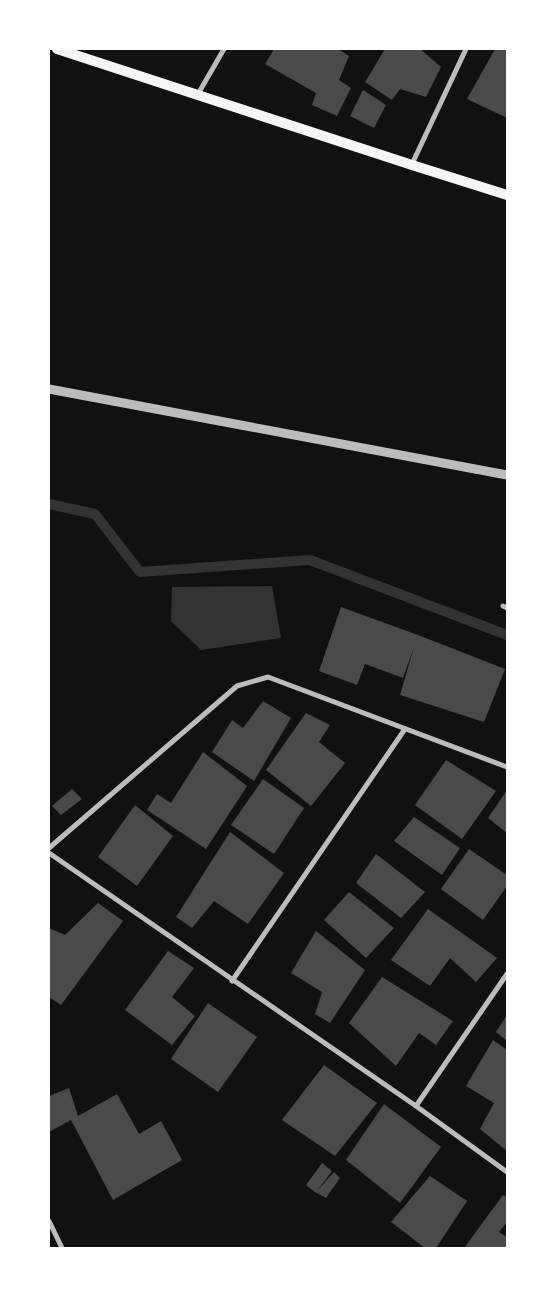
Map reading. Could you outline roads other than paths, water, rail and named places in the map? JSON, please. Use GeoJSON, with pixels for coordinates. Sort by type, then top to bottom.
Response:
{"type":"FeatureCollection","features":[{"type":"Feature","properties":{"kind":"main road"},"geometry":{"type":"LineString","coordinates":[[57,49],[507,195]]}},
{"type":"Feature","properties":{"kind":"street"},"geometry":{"type":"LineString","coordinates":[[198,94],[224,49]]}},
{"type":"Feature","properties":{"kind":"street"},"geometry":{"type":"LineString","coordinates":[[412,165],[465,51],[459,49]]}},
{"type":"Feature","properties":{"kind":"street"},"geometry":{"type":"LineString","coordinates":[[49,389],[507,475]]}},
{"type":"Feature","properties":{"kind":"street"},"geometry":{"type":"LineString","coordinates":[[49,848],[237,686],[268,678],[507,767]]}},
{"type":"Feature","properties":{"kind":"street"},"geometry":{"type":"LineString","coordinates":[[232,981],[405,729]]}},
{"type":"Feature","properties":{"kind":"street"},"geometry":{"type":"LineString","coordinates":[[49,853],[232,981],[416,1106],[507,1172]]}},
{"type":"Feature","properties":{"kind":"street"},"geometry":{"type":"LineString","coordinates":[[416,1106],[507,974]]}},
{"type":"Feature","properties":{"kind":"street"},"geometry":{"type":"LineString","coordinates":[[49,1221],[62,1248]]}},
{"type":"Feature","properties":{"kind":"waterway"},"geometry":{"type":"LineString","coordinates":[[49,504],[95,514],[140,572],[310,560],[507,635]]}}]}
